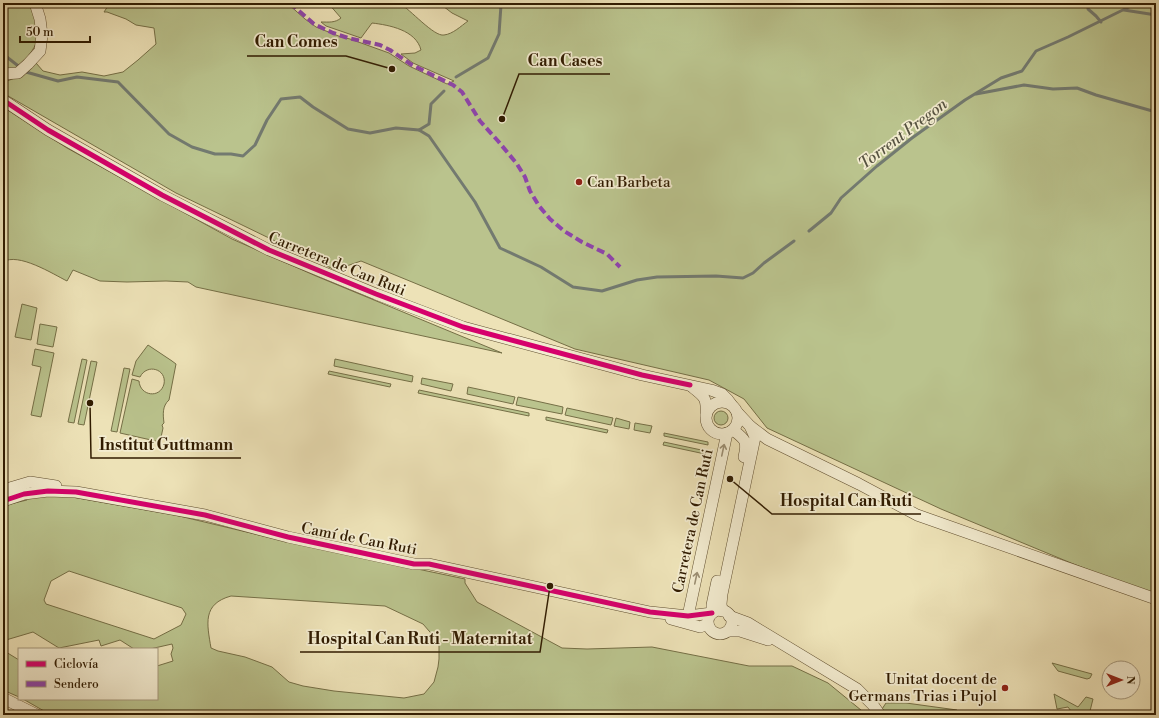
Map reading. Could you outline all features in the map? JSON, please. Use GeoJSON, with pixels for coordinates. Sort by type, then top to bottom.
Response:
{"type":"FeatureCollection","features":[{"type":"Feature","properties":{"kind":"street"},"geometry":{"type":"LineString","coordinates":[[3,74],[18,73],[40,51],[42,35],[40,19],[35,3]]}},
{"type":"Feature","properties":{"kind":"street","name":"Carretera de Can Ruti"},"geometry":{"type":"LineString","coordinates":[[3,100],[48,130],[162,195],[269,250],[376,294],[463,327],[642,375],[690,385],[722,394],[750,426],[755,437]]}},
{"type":"Feature","properties":{"kind":"street"},"geometry":{"type":"LineString","coordinates":[[690,385],[703,395],[706,404],[707,425],[710,429],[721,434],[734,433],[767,439]]}},
{"type":"Feature","properties":{"kind":"street"},"geometry":{"type":"LineString","coordinates":[[706,415],[708,409],[713,404],[725,402],[734,408],[737,421],[734,433]]}},
{"type":"Feature","properties":{"kind":"street"},"geometry":{"type":"LineString","coordinates":[[750,426],[767,439],[859,484],[917,515],[1156,599]]}},
{"type":"Feature","properties":{"kind":"street"},"geometry":{"type":"LineString","coordinates":[[734,433],[746,442],[746,451],[713,601],[719,613],[731,620],[731,624],[728,630],[722,634],[716,633],[710,630],[719,613],[726,572],[755,437]]}},
{"type":"Feature","properties":{"kind":"street","name":"Carretera de Can Ruti"},"geometry":{"type":"LineString","coordinates":[[688,616],[734,433]]}},
{"type":"Feature","properties":{"kind":"street","name":"Camí de Can Ruti"},"geometry":{"type":"LineString","coordinates":[[3,490],[30,482],[57,486],[76,492],[204,515],[288,537],[414,564],[429,564],[650,612],[700,627],[719,613]]}},
{"type":"Feature","properties":{"kind":"street","name":"Camí de Can Ruti"},"geometry":{"type":"LineString","coordinates":[[3,490],[9,493],[29,490],[36,493]]}},
{"type":"Feature","properties":{"kind":"street","name":"Camí de Can Ruti"},"geometry":{"type":"LineString","coordinates":[[3,501],[24,494],[48,491],[76,492]]}},
{"type":"Feature","properties":{"kind":"street","name":"Camí de Can Ruti"},"geometry":{"type":"LineString","coordinates":[[650,612],[688,616],[719,613]]}},
{"type":"Feature","properties":{"kind":"street"},"geometry":{"type":"LineString","coordinates":[[719,613],[748,623],[857,690],[873,705],[880,715]]}},
{"type":"Feature","properties":{"kind":"street"},"geometry":{"type":"LineString","coordinates":[[728,630],[740,631],[786,646]]}},
{"type":"Feature","properties":{"kind":"street"},"geometry":{"type":"LineString","coordinates":[[3,698],[37,715]]}},
{"type":"Feature","properties":{"kind":"green space"},"geometry":{"type":"Polygon","coordinates":[[[3,3],[29,3],[37,25],[38,33],[34,47],[15,72],[3,72],[3,3]]]}},
{"type":"Feature","properties":{"kind":"green space"},"geometry":{"type":"Polygon","coordinates":[[[110,3],[287,3],[316,27],[389,53],[409,66],[447,84],[454,81],[413,63],[401,54],[415,53],[421,50],[418,43],[408,33],[394,27],[372,23],[361,38],[326,26],[321,22],[339,20],[341,18],[328,3],[399,3],[434,32],[444,35],[454,31],[468,21],[452,13],[439,3],[1156,3],[1156,596],[1071,563],[941,509],[767,428],[744,399],[709,380],[575,349],[361,261],[335,270],[176,193],[3,93],[3,82],[21,75],[36,63],[43,71],[60,75],[82,72],[104,76],[123,72],[138,60],[156,44],[154,28],[136,25],[126,19],[104,12],[110,3]]]}},
{"type":"Feature","properties":{"kind":"green space"},"geometry":{"type":"Polygon","coordinates":[[[3,107],[67,148],[232,239],[316,276],[502,353],[196,287],[188,282],[100,281],[73,270],[67,281],[45,269],[26,262],[9,260],[3,262],[3,107]]]}},
{"type":"Feature","properties":{"kind":"green space"},"geometry":{"type":"Polygon","coordinates":[[[22,304],[37,308],[31,340],[15,337],[22,304]]]}},
{"type":"Feature","properties":{"kind":"green space"},"geometry":{"type":"Polygon","coordinates":[[[40,324],[57,327],[53,347],[37,344],[40,324]]]}},
{"type":"Feature","properties":{"kind":"green space"},"geometry":{"type":"Polygon","coordinates":[[[148,345],[176,364],[169,400],[164,408],[164,423],[162,425],[163,428],[160,442],[120,433],[132,379],[139,381],[143,390],[150,394],[159,392],[164,384],[162,375],[156,370],[147,370],[140,377],[132,375],[136,361],[148,345]]]}},
{"type":"Feature","properties":{"kind":"green space"},"geometry":{"type":"Polygon","coordinates":[[[35,349],[54,353],[41,417],[31,415],[41,367],[32,365],[35,349]]]}},
{"type":"Feature","properties":{"kind":"green space"},"geometry":{"type":"Polygon","coordinates":[[[82,359],[87,360],[74,423],[68,422],[82,359]]]}},
{"type":"Feature","properties":{"kind":"green space"},"geometry":{"type":"Polygon","coordinates":[[[335,359],[413,376],[412,382],[334,366],[335,359]]]}},
{"type":"Feature","properties":{"kind":"green space"},"geometry":{"type":"Polygon","coordinates":[[[91,361],[97,362],[84,425],[78,424],[91,361]]]}},
{"type":"Feature","properties":{"kind":"green space"},"geometry":{"type":"Polygon","coordinates":[[[124,368],[130,369],[117,432],[111,431],[124,368]]]}},
{"type":"Feature","properties":{"kind":"green space"},"geometry":{"type":"Polygon","coordinates":[[[329,371],[391,384],[390,387],[328,374],[329,371]]]}},
{"type":"Feature","properties":{"kind":"green space"},"geometry":{"type":"Polygon","coordinates":[[[422,378],[453,384],[451,391],[421,384],[422,378]]]}},
{"type":"Feature","properties":{"kind":"green space"},"geometry":{"type":"Polygon","coordinates":[[[468,387],[515,397],[513,404],[467,394],[468,387]]]}},
{"type":"Feature","properties":{"kind":"green space"},"geometry":{"type":"Polygon","coordinates":[[[419,390],[529,413],[529,416],[418,393],[419,390]]]}},
{"type":"Feature","properties":{"kind":"green space"},"geometry":{"type":"Polygon","coordinates":[[[518,397],[563,407],[562,414],[516,405],[518,397]]]}},
{"type":"Feature","properties":{"kind":"green space"},"geometry":{"type":"Polygon","coordinates":[[[567,408],[613,418],[611,425],[565,415],[567,408]]]}},
{"type":"Feature","properties":{"kind":"green space"},"geometry":{"type":"Polygon","coordinates":[[[718,411],[724,411],[728,415],[728,421],[724,425],[718,425],[714,421],[714,415],[718,411]]]}},
{"type":"Feature","properties":{"kind":"green space"},"geometry":{"type":"Polygon","coordinates":[[[546,417],[608,430],[607,433],[546,420],[546,417]]]}},
{"type":"Feature","properties":{"kind":"green space"},"geometry":{"type":"Polygon","coordinates":[[[616,418],[630,422],[629,429],[614,426],[616,418]]]}},
{"type":"Feature","properties":{"kind":"green space"},"geometry":{"type":"Polygon","coordinates":[[[635,423],[652,426],[650,433],[634,430],[635,423]]]}},
{"type":"Feature","properties":{"kind":"green space"},"geometry":{"type":"Polygon","coordinates":[[[664,433],[708,442],[708,445],[664,436],[664,433]]]}},
{"type":"Feature","properties":{"kind":"green space"},"geometry":{"type":"Polygon","coordinates":[[[664,442],[706,451],[705,454],[663,445],[664,442]]]}},
{"type":"Feature","properties":{"kind":"green space"},"geometry":{"type":"Polygon","coordinates":[[[55,494],[175,515],[280,540],[465,579],[465,583],[477,602],[562,648],[587,649],[652,647],[749,666],[792,666],[828,683],[867,715],[51,715],[25,700],[158,700],[158,666],[173,661],[171,654],[173,648],[172,644],[154,648],[132,648],[120,640],[101,646],[99,640],[59,648],[33,632],[6,640],[6,652],[18,659],[18,697],[3,690],[3,503],[10,504],[27,500],[26,497],[55,494]],[[69,571],[51,581],[44,600],[46,604],[154,639],[181,625],[186,614],[182,608],[69,571]],[[231,596],[215,604],[211,610],[208,631],[211,648],[245,657],[272,667],[289,682],[303,686],[334,691],[404,698],[424,694],[434,682],[438,667],[439,645],[436,639],[423,624],[385,606],[231,596]]]}},
{"type":"Feature","properties":{"kind":"green space"},"geometry":{"type":"Polygon","coordinates":[[[1052,663],[1092,674],[1090,678],[1087,679],[1058,671],[1052,663]]]}},
{"type":"Feature","properties":{"kind":"green space"},"geometry":{"type":"Polygon","coordinates":[[[1054,694],[1078,707],[1086,697],[1093,699],[1089,715],[1079,715],[1075,712],[1074,715],[1068,707],[1057,709],[1054,694]]]}},
{"type":"Feature","properties":{"kind":"green space"},"geometry":{"type":"Polygon","coordinates":[[[886,703],[906,703],[957,710],[957,715],[878,715],[886,703]]]}},
{"type":"Feature","properties":{"kind":"waterway"},"geometry":{"type":"LineString","coordinates":[[456,77],[488,58],[499,34],[501,5],[508,3]]}},
{"type":"Feature","properties":{"kind":"waterway"},"geometry":{"type":"LineString","coordinates":[[1088,3],[1088,9],[1101,22]]}},
{"type":"Feature","properties":{"kind":"waterway","name":"Torrent Pregon"},"geometry":{"type":"LineString","coordinates":[[809,231],[831,213],[841,198],[877,166],[912,138],[965,100],[1001,78],[1022,71],[1036,51],[1137,3]]}},
{"type":"Feature","properties":{"kind":"waterway"},"geometry":{"type":"LineString","coordinates":[[1124,10],[1156,15]]}},
{"type":"Feature","properties":{"kind":"waterway"},"geometry":{"type":"LineString","coordinates":[[3,54],[26,72],[58,81],[77,77],[118,82],[169,134],[192,147],[215,154],[243,156],[255,145],[267,120],[281,99],[300,97],[348,129],[370,133],[396,128],[419,130],[429,136],[475,202],[500,248],[541,267],[573,287],[602,291],[637,280],[657,277],[716,276],[743,278],[753,273],[794,241]]}},
{"type":"Feature","properties":{"kind":"waterway"},"geometry":{"type":"LineString","coordinates":[[976,94],[1024,85],[1053,89],[1077,88],[1156,112]]}},
{"type":"Feature","properties":{"kind":"waterway"},"geometry":{"type":"LineString","coordinates":[[419,130],[429,124],[431,104],[444,91]]}},
{"type":"Feature","properties":{"kind":"marked path"},"geometry":{"type":"LineString","coordinates":[[290,3],[314,24],[348,38],[380,45],[412,65],[453,85],[462,92],[480,121],[517,164],[525,177],[530,191],[539,206],[550,219],[564,231],[582,242],[607,254],[620,267]]}},
{"type":"Feature","properties":{"kind":"cycle path"},"geometry":{"type":"LineString","coordinates":[[3,100],[48,130],[162,195],[269,250],[376,294],[463,327],[642,375],[690,385]]}},
{"type":"Feature","properties":{"kind":"cycle path"},"geometry":{"type":"LineString","coordinates":[[3,501],[24,494],[48,491],[76,492],[205,515],[288,537],[414,564],[429,564],[650,612],[688,616],[712,613]]}},
{"type":"Feature","properties":{"kind":"place","name":"Can Comes"},"geometry":{"type":"Point","coordinates":[392,69]}},
{"type":"Feature","properties":{"kind":"place","name":"Can Cases"},"geometry":{"type":"Point","coordinates":[502,119]}},
{"type":"Feature","properties":{"kind":"place","name":"Can Barbeta"},"geometry":{"type":"Point","coordinates":[579,182]}},
{"type":"Feature","properties":{"kind":"place","name":"Institut Guttmann"},"geometry":{"type":"Point","coordinates":[90,403]}},
{"type":"Feature","properties":{"kind":"place","name":"Hospital Can Ruti"},"geometry":{"type":"Point","coordinates":[730,479]}},
{"type":"Feature","properties":{"kind":"place","name":"Hospital Can Ruti - Maternitat"},"geometry":{"type":"Point","coordinates":[550,586]}},
{"type":"Feature","properties":{"kind":"place","name":"Unitat docent de Germans Trias i Pujol"},"geometry":{"type":"Point","coordinates":[1005,688]}}]}
